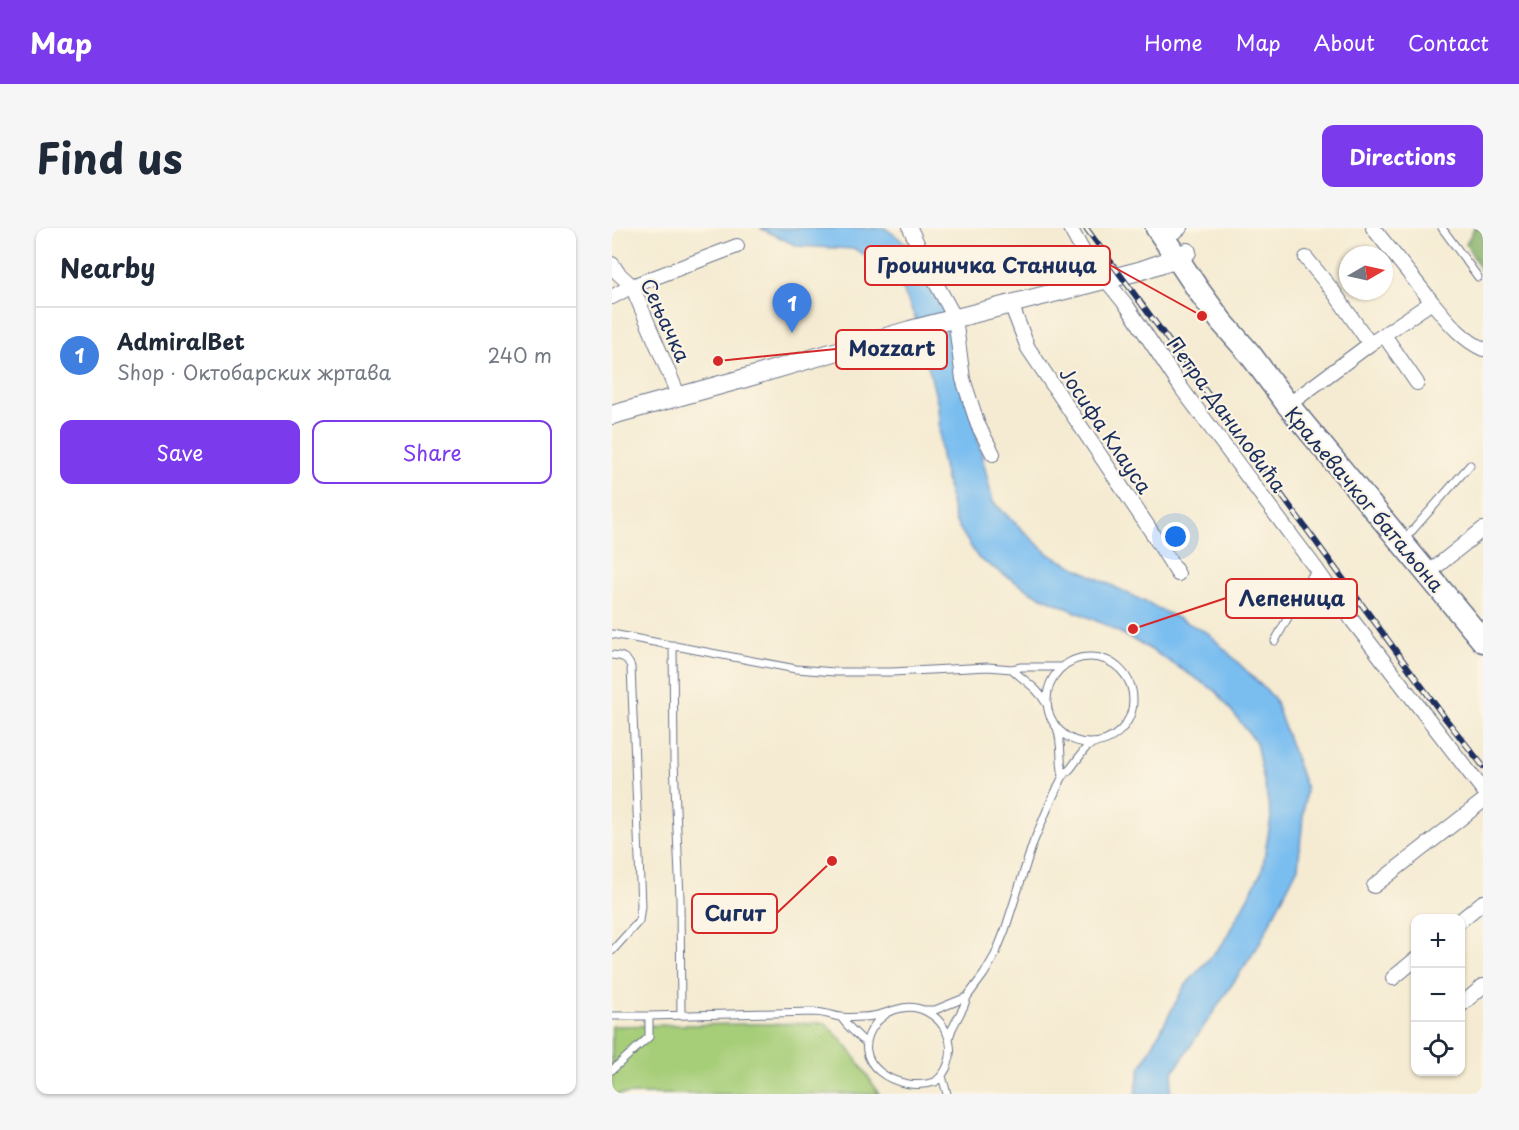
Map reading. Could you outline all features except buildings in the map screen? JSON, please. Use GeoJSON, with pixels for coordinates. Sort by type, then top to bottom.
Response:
{"type":"FeatureCollection","features":[{"type":"Feature","properties":{"kind":"main road","name":"Краљевачког батаљона"},"geometry":{"type":"LineString","coordinates":[[1171,229],[1182,255],[1221,321],[1427,574],[1479,629]]}},
{"type":"Feature","properties":{"kind":"street"},"geometry":{"type":"LineString","coordinates":[[910,228],[950,319],[963,379],[978,425],[993,454]]}},
{"type":"Feature","properties":{"kind":"street","name":"Петра Даниловића"},"geometry":{"type":"LineString","coordinates":[[1070,228],[1101,281],[1127,306],[1182,389],[1352,620],[1483,790]]}},
{"type":"Feature","properties":{"kind":"street"},"geometry":{"type":"LineString","coordinates":[[1373,228],[1459,332],[1472,344],[1483,349]]}},
{"type":"Feature","properties":{"kind":"street"},"geometry":{"type":"LineString","coordinates":[[612,297],[632,286],[737,246]]}},
{"type":"Feature","properties":{"kind":"street"},"geometry":{"type":"LineString","coordinates":[[612,415],[950,319],[1139,272],[1182,255]]}},
{"type":"Feature","properties":{"kind":"street"},"geometry":{"type":"LineString","coordinates":[[1306,258],[1333,291],[1370,344]]}},
{"type":"Feature","properties":{"kind":"street","name":"Сењачка"},"geometry":{"type":"LineString","coordinates":[[612,264],[632,286],[679,397]]}},
{"type":"Feature","properties":{"kind":"street"},"geometry":{"type":"LineString","coordinates":[[1288,405],[1370,344],[1432,302]]}},
{"type":"Feature","properties":{"kind":"street","name":"Јосифа Клауса"},"geometry":{"type":"LineString","coordinates":[[1011,304],[1028,348],[1178,574]]}},
{"type":"Feature","properties":{"kind":"street"},"geometry":{"type":"LineString","coordinates":[[1384,335],[1417,383]]}},
{"type":"Feature","properties":{"kind":"street"},"geometry":{"type":"LineString","coordinates":[[1427,574],[1483,529]]}},
{"type":"Feature","properties":{"kind":"street"},"geometry":{"type":"LineString","coordinates":[[1374,886],[1483,801]]}},
{"type":"Feature","properties":{"kind":"street"},"geometry":{"type":"LineString","coordinates":[[1465,918],[1483,902]]}},
{"type":"Feature","properties":{"kind":"street"},"geometry":{"type":"LineString","coordinates":[[1393,978],[1411,963]]}},
{"type":"Feature","properties":{"kind":"street"},"geometry":{"type":"LineString","coordinates":[[1465,1002],[1483,986]]}},
{"type":"Feature","properties":{"kind":"lane"},"geometry":{"type":"LineString","coordinates":[[1442,228],[1478,277]]}},
{"type":"Feature","properties":{"kind":"lane"},"geometry":{"type":"LineString","coordinates":[[1402,542],[1470,465]]}},
{"type":"Feature","properties":{"kind":"lane"},"geometry":{"type":"LineString","coordinates":[[1275,641],[1309,579],[1317,570]]}},
{"type":"Feature","properties":{"kind":"lane"},"geometry":{"type":"LineString","coordinates":[[612,634],[796,669],[835,672],[1062,667]]}},
{"type":"Feature","properties":{"kind":"lane"},"geometry":{"type":"LineString","coordinates":[[674,645],[674,762],[680,899],[681,1015]]}},
{"type":"Feature","properties":{"kind":"lane"},"geometry":{"type":"LineString","coordinates":[[612,655],[627,659],[631,667],[641,906],[639,921],[612,951]]}},
{"type":"Feature","properties":{"kind":"lane"},"geometry":{"type":"LineString","coordinates":[[1057,728],[1067,737],[1079,742],[1093,743],[1106,740],[1118,733],[1132,710],[1133,697],[1130,684],[1123,672],[1112,663],[1100,658],[1086,657],[1073,660],[1053,677],[1048,690],[1047,703],[1061,741],[1063,776]]}},
{"type":"Feature","properties":{"kind":"lane"},"geometry":{"type":"LineString","coordinates":[[1012,669],[1039,691],[1047,703]]}},
{"type":"Feature","properties":{"kind":"lane"},"geometry":{"type":"LineString","coordinates":[[949,1038],[967,997],[995,955],[1033,843],[1063,776],[1085,748],[1093,743]]}},
{"type":"Feature","properties":{"kind":"lane"},"geometry":{"type":"LineString","coordinates":[[612,1016],[813,1012],[829,1013],[841,1017],[875,1017],[911,1007],[935,1010],[967,997]]}},
{"type":"Feature","properties":{"kind":"lane"},"geometry":{"type":"LineString","coordinates":[[912,1092],[923,1089],[942,1076],[951,1051],[944,1026],[924,1010]]}},
{"type":"Feature","properties":{"kind":"lane"},"geometry":{"type":"LineString","coordinates":[[882,1083],[874,1075],[869,1065],[867,1044],[869,1034],[876,1022],[886,1014]]}},
{"type":"Feature","properties":{"kind":"lane"},"geometry":{"type":"LineString","coordinates":[[612,1070],[649,1037],[649,1017]]}},
{"type":"Feature","properties":{"kind":"lane"},"geometry":{"type":"LineString","coordinates":[[841,1017],[847,1027],[867,1044]]}},
{"type":"Feature","properties":{"kind":"lane"},"geometry":{"type":"LineString","coordinates":[[942,1076],[947,1094]]}},
{"type":"Feature","properties":{"kind":"green space"},"geometry":{"type":"Polygon","coordinates":[[[1474,228],[1483,228],[1483,270],[1466,244],[1474,228]]]}},
{"type":"Feature","properties":{"kind":"green space"},"geometry":{"type":"Polygon","coordinates":[[[825,1023],[848,1047],[879,1094],[612,1094],[612,1026],[825,1023]]]}},
{"type":"Feature","properties":{"kind":"water"},"geometry":{"type":"Polygon","coordinates":[[[760,228],[885,228],[915,250],[947,310],[993,502],[1048,554],[1208,633],[1274,698],[1306,788],[1298,867],[1258,946],[1173,1072],[1170,1094],[1135,1094],[1140,1069],[1184,987],[1223,943],[1262,871],[1271,817],[1256,742],[1216,691],[1150,649],[1106,625],[1033,593],[978,558],[955,521],[941,456],[938,405],[917,322],[897,275],[855,249],[797,246],[760,228]]]}},
{"type":"Feature","properties":{"kind":"railway"},"geometry":{"type":"LineString","coordinates":[[1086,228],[1445,718],[1483,766]]}},
{"type":"Feature","properties":{"kind":"place","name":"Грошничка Станица"},"geometry":{"type":"Point","coordinates":[1202,316]}},
{"type":"Feature","properties":{"kind":"place","name":"AdmiralBet"},"geometry":{"type":"Point","coordinates":[792,333]}},
{"type":"Feature","properties":{"kind":"place","name":"Mozzart"},"geometry":{"type":"Point","coordinates":[718,361]}},
{"type":"Feature","properties":{"kind":"place","name":"Лепеница"},"geometry":{"type":"Point","coordinates":[1133,629]}},
{"type":"Feature","properties":{"kind":"place","name":"Сигит"},"geometry":{"type":"Point","coordinates":[832,861]}}]}
